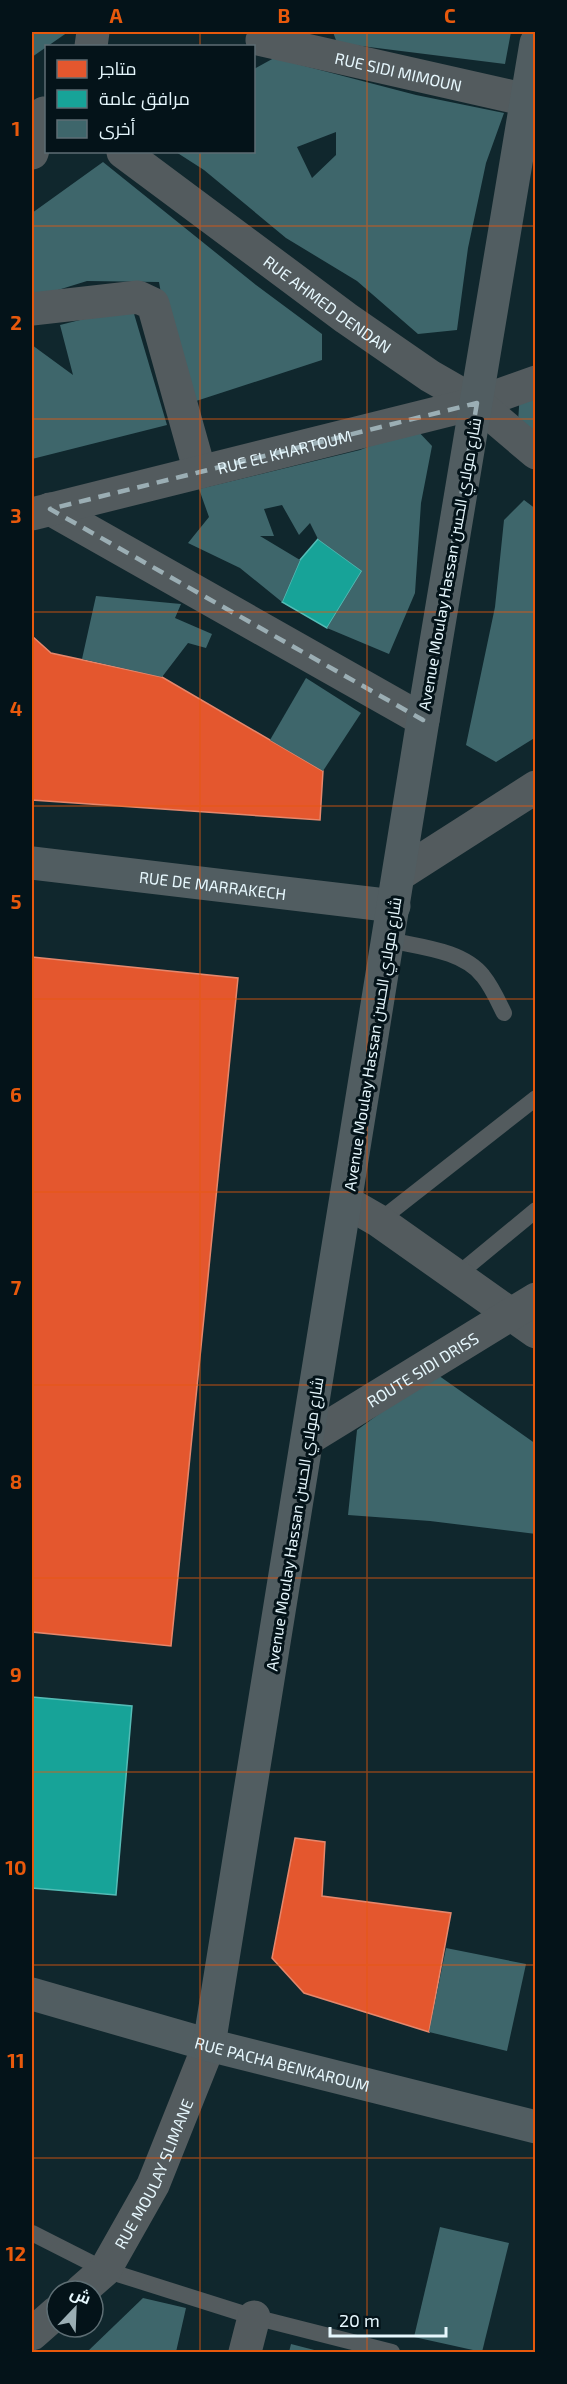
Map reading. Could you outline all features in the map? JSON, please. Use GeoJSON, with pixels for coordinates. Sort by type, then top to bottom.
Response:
{"type":"FeatureCollection","features":[{"type":"Feature","properties":{"kind":"main road","name":"Avenue Moulay Hassan شارع مولاي الحسن"},"geometry":{"type":"LineString","coordinates":[[209,2045],[400,874],[423,720],[531,101],[536,43]]}},
{"type":"Feature","properties":{"kind":"main road","name":"RUE DE MARRAKECH"},"geometry":{"type":"LineString","coordinates":[[32,863],[394,906]]}},
{"type":"Feature","properties":{"kind":"main road","name":"RUE PACHA BENKAROUM"},"geometry":{"type":"LineString","coordinates":[[32,1994],[209,2045],[536,2127]]}},
{"type":"Feature","properties":{"kind":"street","name":"RUE SIDI MIMOUN"},"geometry":{"type":"LineString","coordinates":[[258,39],[531,101]]}},
{"type":"Feature","properties":{"kind":"street"},"geometry":{"type":"LineString","coordinates":[[32,153],[41,113]]}},
{"type":"Feature","properties":{"kind":"street","name":"RUE AHMED DENDAN"},"geometry":{"type":"LineString","coordinates":[[124,153],[346,318],[430,376],[477,403],[536,453]]}},
{"type":"Feature","properties":{"kind":"street"},"geometry":{"type":"LineString","coordinates":[[32,309],[138,297],[153,304],[200,472]]}},
{"type":"Feature","properties":{"kind":"street","name":"RUE EL KHARTOUM"},"geometry":{"type":"LineString","coordinates":[[41,512],[477,403],[536,382]]}},
{"type":"Feature","properties":{"kind":"street"},"geometry":{"type":"LineString","coordinates":[[41,512],[423,720]]}},
{"type":"Feature","properties":{"kind":"street"},"geometry":{"type":"LineString","coordinates":[[400,874],[536,787]]}},
{"type":"Feature","properties":{"kind":"street"},"geometry":{"type":"LineString","coordinates":[[346,1202],[379,1221],[456,1276],[527,1315]]}},
{"type":"Feature","properties":{"kind":"street","name":"ROUTE SIDI DRISS"},"geometry":{"type":"LineString","coordinates":[[308,1439],[527,1315]]}},
{"type":"Feature","properties":{"kind":"street","name":"RUE MOULAY SLIMANE"},"geometry":{"type":"LineString","coordinates":[[94,2279],[153,2185],[209,2045]]}},
{"type":"Feature","properties":{"kind":"street"},"geometry":{"type":"LineString","coordinates":[[245,2352],[254,2317]]}},
{"type":"Feature","properties":{"kind":"street"},"geometry":{"type":"LineString","coordinates":[[32,2334],[45,2323]]}},
{"type":"Feature","properties":{"kind":"lane"},"geometry":{"type":"LineString","coordinates":[[389,940],[453,955],[470,964],[483,975],[504,1013]]}},
{"type":"Feature","properties":{"kind":"lane"},"geometry":{"type":"LineString","coordinates":[[379,1221],[536,1098]]}},
{"type":"Feature","properties":{"kind":"lane"},"geometry":{"type":"LineString","coordinates":[[456,1276],[536,1210]]}},
{"type":"Feature","properties":{"kind":"lane"},"geometry":{"type":"LineString","coordinates":[[32,2233],[90,2279]]}},
{"type":"Feature","properties":{"kind":"lane"},"geometry":{"type":"LineString","coordinates":[[105,2284],[254,2317],[392,2352]]}},
{"type":"Feature","properties":{"kind":"highlighted area"},"geometry":{"type":"Polygon","coordinates":[[[477,403],[423,720],[50,509],[200,472],[477,403]]]}},
{"type":"Feature","properties":{"kind":"building: متاجر"},"geometry":{"type":"Polygon","coordinates":[[[32,636],[51,653],[162,677],[323,771],[320,820],[32,800],[32,636]]]}},
{"type":"Feature","properties":{"kind":"building: متاجر"},"geometry":{"type":"Polygon","coordinates":[[[32,957],[238,978],[171,1646],[32,1632],[32,957]]]}},
{"type":"Feature","properties":{"kind":"building: متاجر"},"geometry":{"type":"Polygon","coordinates":[[[295,1838],[325,1842],[322,1896],[451,1913],[429,2032],[304,1993],[272,1958],[295,1838]]]}},
{"type":"Feature","properties":{"kind":"building: مرافق عامة"},"geometry":{"type":"Polygon","coordinates":[[[318,539],[362,571],[327,628],[282,602],[300,560],[318,539]]]}},
{"type":"Feature","properties":{"kind":"building: مرافق عامة"},"geometry":{"type":"Polygon","coordinates":[[[32,1697],[132,1706],[116,1895],[32,1888],[32,1697]]]}},
{"type":"Feature","properties":{"kind":"building: أخرى"},"geometry":{"type":"Polygon","coordinates":[[[32,32],[68,32],[49,45],[45,45],[45,48],[32,57],[32,32]]]}},
{"type":"Feature","properties":{"kind":"building: أخرى"},"geometry":{"type":"Polygon","coordinates":[[[333,32],[511,32],[505,64],[337,43],[333,32]]]}},
{"type":"Feature","properties":{"kind":"building: أخرى"},"geometry":{"type":"Polygon","coordinates":[[[274,58],[416,95],[504,113],[486,163],[468,248],[457,330],[418,334],[357,281],[286,238],[204,170],[178,153],[255,153],[255,68],[274,58]],[[336,132],[297,147],[312,178],[336,155],[336,132]]]}},
{"type":"Feature","properties":{"kind":"building: أخرى"},"geometry":{"type":"Polygon","coordinates":[[[103,162],[256,285],[322,334],[322,360],[190,403],[169,340],[159,282],[87,281],[32,298],[32,213],[103,162]]]}},
{"type":"Feature","properties":{"kind":"building: أخرى"},"geometry":{"type":"Polygon","coordinates":[[[132,307],[167,425],[32,459],[32,345],[73,375],[60,325],[132,307]]]}},
{"type":"Feature","properties":{"kind":"building: أخرى"},"geometry":{"type":"Polygon","coordinates":[[[536,388],[536,434],[518,422],[520,392],[536,388]]]}},
{"type":"Feature","properties":{"kind":"building: أخرى"},"geometry":{"type":"Polygon","coordinates":[[[415,428],[432,446],[421,503],[415,593],[389,654],[327,628],[362,571],[318,539],[310,523],[299,535],[282,505],[264,509],[274,536],[260,536],[300,560],[282,602],[240,568],[188,543],[209,517],[199,489],[360,450],[415,428]]]}},
{"type":"Feature","properties":{"kind":"building: أخرى"},"geometry":{"type":"Polygon","coordinates":[[[524,500],[536,509],[536,737],[496,762],[466,745],[495,607],[504,520],[524,500]]]}},
{"type":"Feature","properties":{"kind":"building: أخرى"},"geometry":{"type":"Polygon","coordinates":[[[96,596],[181,604],[175,618],[212,634],[206,648],[188,643],[162,677],[82,659],[96,596]]]}},
{"type":"Feature","properties":{"kind":"building: أخرى"},"geometry":{"type":"Polygon","coordinates":[[[306,678],[361,713],[323,771],[270,740],[306,678]]]}},
{"type":"Feature","properties":{"kind":"building: أخرى"},"geometry":{"type":"Polygon","coordinates":[[[435,1373],[536,1444],[536,1534],[430,1521],[348,1515],[357,1430],[435,1373]]]}},
{"type":"Feature","properties":{"kind":"building: أخرى"},"geometry":{"type":"Polygon","coordinates":[[[446,1948],[526,1964],[507,2051],[429,2032],[446,1948]]]}},
{"type":"Feature","properties":{"kind":"building: أخرى"},"geometry":{"type":"Polygon","coordinates":[[[440,2227],[509,2243],[482,2352],[414,2337],[440,2227]]]}},
{"type":"Feature","properties":{"kind":"building: أخرى"},"geometry":{"type":"Polygon","coordinates":[[[143,2298],[186,2308],[176,2352],[87,2352],[100,2339],[105,2339],[105,2335],[143,2298]]]}},
{"type":"Feature","properties":{"kind":"building: أخرى"},"geometry":{"type":"Polygon","coordinates":[[[291,2344],[322,2352],[289,2352],[291,2344]]]}}]}
